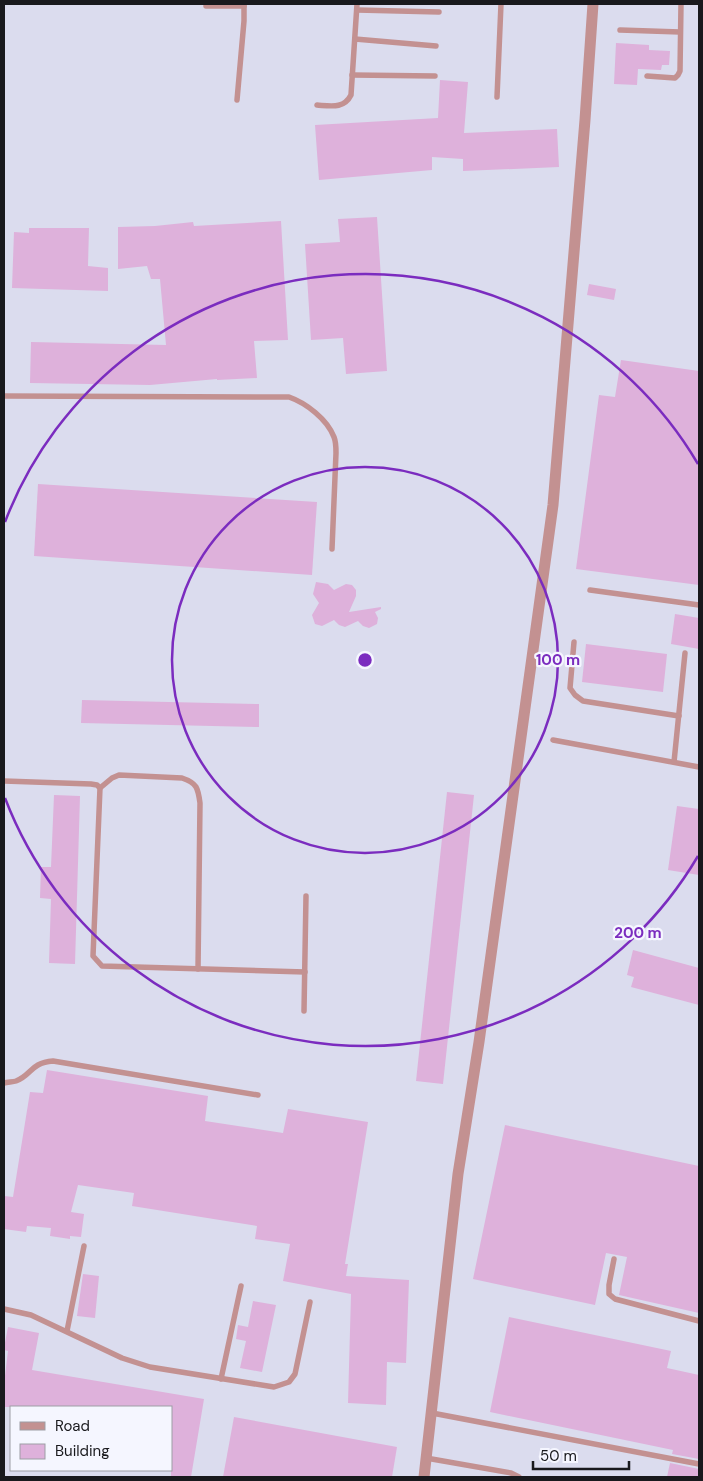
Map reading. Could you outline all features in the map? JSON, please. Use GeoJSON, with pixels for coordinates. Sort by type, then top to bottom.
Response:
{"type":"FeatureCollection","features":[{"type":"Feature","properties":{"kind":"street"},"geometry":{"type":"LineString","coordinates":[[424,1477],[458,1174],[480,1042],[553,505],[593,4]]}},
{"type":"Feature","properties":{"kind":"lane"},"geometry":{"type":"LineString","coordinates":[[497,97],[501,4]]}},
{"type":"Feature","properties":{"kind":"lane"},"geometry":{"type":"LineString","coordinates":[[647,76],[675,78],[680,71],[681,4]]}},
{"type":"Feature","properties":{"kind":"lane"},"geometry":{"type":"LineString","coordinates":[[206,6],[244,5],[237,100]]}},
{"type":"Feature","properties":{"kind":"lane"},"geometry":{"type":"LineString","coordinates":[[317,105],[340,106],[347,102],[351,95],[357,7],[439,12]]}},
{"type":"Feature","properties":{"kind":"lane"},"geometry":{"type":"LineString","coordinates":[[620,30],[680,32]]}},
{"type":"Feature","properties":{"kind":"lane"},"geometry":{"type":"LineString","coordinates":[[355,39],[436,46]]}},
{"type":"Feature","properties":{"kind":"lane"},"geometry":{"type":"LineString","coordinates":[[352,75],[435,76]]}},
{"type":"Feature","properties":{"kind":"lane"},"geometry":{"type":"LineString","coordinates":[[4,396],[289,397],[302,402],[329,426],[335,439],[332,549]]}},
{"type":"Feature","properties":{"kind":"lane"},"geometry":{"type":"LineString","coordinates":[[590,590],[699,605]]}},
{"type":"Feature","properties":{"kind":"lane"},"geometry":{"type":"LineString","coordinates":[[574,642],[570,688],[583,701],[679,716]]}},
{"type":"Feature","properties":{"kind":"lane"},"geometry":{"type":"LineString","coordinates":[[674,762],[685,653]]}},
{"type":"Feature","properties":{"kind":"lane"},"geometry":{"type":"LineString","coordinates":[[553,740],[699,767]]}},
{"type":"Feature","properties":{"kind":"lane"},"geometry":{"type":"LineString","coordinates":[[100,788],[119,775],[182,778],[191,781],[198,790],[200,803],[198,969]]}},
{"type":"Feature","properties":{"kind":"lane"},"geometry":{"type":"LineString","coordinates":[[4,781],[91,784],[97,785],[100,788],[93,956],[102,966],[305,972]]}},
{"type":"Feature","properties":{"kind":"lane"},"geometry":{"type":"LineString","coordinates":[[304,1011],[306,896]]}},
{"type":"Feature","properties":{"kind":"lane"},"geometry":{"type":"LineString","coordinates":[[4,1083],[17,1080],[34,1066],[53,1061],[258,1095]]}},
{"type":"Feature","properties":{"kind":"lane"},"geometry":{"type":"LineString","coordinates":[[67,1331],[84,1246]]}},
{"type":"Feature","properties":{"kind":"lane"},"geometry":{"type":"LineString","coordinates":[[614,1259],[609,1285],[610,1294],[615,1299],[699,1321]]}},
{"type":"Feature","properties":{"kind":"lane"},"geometry":{"type":"LineString","coordinates":[[221,1379],[241,1286]]}},
{"type":"Feature","properties":{"kind":"lane"},"geometry":{"type":"LineString","coordinates":[[4,1309],[31,1315],[122,1358],[150,1366],[274,1387],[289,1382],[295,1374],[310,1302]]}},
{"type":"Feature","properties":{"kind":"lane"},"geometry":{"type":"LineString","coordinates":[[432,1412],[699,1464]]}},
{"type":"Feature","properties":{"kind":"lane"},"geometry":{"type":"LineString","coordinates":[[426,1458],[511,1473],[519,1477]]}},
{"type":"Feature","properties":{"kind":"shaded area"},"geometry":{"type":"Polygon","coordinates":[[[4,4],[699,4],[699,1477],[4,1477],[4,4]]]}},
{"type":"Feature","properties":{"kind":"building"},"geometry":{"type":"Polygon","coordinates":[[[616,43],[649,45],[649,50],[670,51],[669,65],[662,65],[661,70],[638,69],[637,85],[614,84],[616,43]]]}},
{"type":"Feature","properties":{"kind":"building"},"geometry":{"type":"Polygon","coordinates":[[[440,80],[468,82],[464,133],[557,129],[559,167],[463,171],[463,159],[432,157],[432,170],[319,180],[315,125],[438,118],[440,80]]]}},
{"type":"Feature","properties":{"kind":"building"},"geometry":{"type":"Polygon","coordinates":[[[377,217],[387,371],[346,374],[343,338],[311,340],[305,244],[340,242],[338,219],[377,217]]]}},
{"type":"Feature","properties":{"kind":"building"},"geometry":{"type":"Polygon","coordinates":[[[281,221],[288,340],[254,341],[257,378],[217,379],[150,385],[30,383],[31,342],[166,345],[160,279],[151,279],[147,266],[118,269],[118,227],[193,222],[194,226],[281,221]]]}},
{"type":"Feature","properties":{"kind":"building"},"geometry":{"type":"Polygon","coordinates":[[[29,228],[89,228],[88,266],[108,268],[108,291],[12,288],[14,232],[29,233],[29,228]]]}},
{"type":"Feature","properties":{"kind":"building"},"geometry":{"type":"Polygon","coordinates":[[[589,284],[616,289],[614,300],[587,295],[589,284]]]}},
{"type":"Feature","properties":{"kind":"building"},"geometry":{"type":"Polygon","coordinates":[[[621,360],[699,371],[699,585],[576,569],[599,395],[615,397],[621,360]]]}},
{"type":"Feature","properties":{"kind":"building"},"geometry":{"type":"Polygon","coordinates":[[[38,484],[317,502],[312,575],[34,556],[38,484]]]}},
{"type":"Feature","properties":{"kind":"building"},"geometry":{"type":"Polygon","coordinates":[[[316,582],[328,584],[334,590],[346,584],[352,585],[356,590],[356,596],[349,612],[381,607],[381,609],[375,612],[378,618],[377,624],[369,628],[363,626],[358,621],[345,627],[339,625],[334,620],[322,626],[315,624],[312,615],[319,603],[313,594],[316,582]]]}},
{"type":"Feature","properties":{"kind":"building"},"geometry":{"type":"Polygon","coordinates":[[[675,614],[699,618],[699,649],[671,644],[675,614]]]}},
{"type":"Feature","properties":{"kind":"building"},"geometry":{"type":"Polygon","coordinates":[[[586,644],[667,654],[663,692],[582,682],[586,644]]]}},
{"type":"Feature","properties":{"kind":"building"},"geometry":{"type":"Polygon","coordinates":[[[82,700],[259,704],[259,727],[81,723],[82,700]]]}},
{"type":"Feature","properties":{"kind":"building"},"geometry":{"type":"Polygon","coordinates":[[[447,792],[474,795],[443,1084],[416,1081],[447,792]]]}},
{"type":"Feature","properties":{"kind":"building"},"geometry":{"type":"Polygon","coordinates":[[[54,795],[80,796],[75,964],[49,963],[51,899],[40,898],[41,867],[51,867],[54,795]]]}},
{"type":"Feature","properties":{"kind":"building"},"geometry":{"type":"Polygon","coordinates":[[[677,806],[699,809],[699,875],[668,870],[677,806]]]}},
{"type":"Feature","properties":{"kind":"building"},"geometry":{"type":"Polygon","coordinates":[[[633,950],[699,968],[699,1005],[631,987],[634,977],[627,975],[633,950]]]}},
{"type":"Feature","properties":{"kind":"building"},"geometry":{"type":"Polygon","coordinates":[[[47,1070],[208,1096],[205,1121],[283,1133],[288,1109],[368,1122],[345,1264],[348,1264],[346,1276],[409,1280],[406,1363],[387,1362],[386,1405],[348,1403],[351,1294],[283,1281],[290,1244],[255,1239],[257,1226],[132,1206],[134,1193],[78,1185],[71,1212],[84,1214],[81,1237],[70,1236],[70,1239],[50,1236],[51,1228],[27,1226],[26,1232],[4,1229],[4,1196],[13,1197],[30,1092],[43,1093],[47,1070]]]}},
{"type":"Feature","properties":{"kind":"building"},"geometry":{"type":"Polygon","coordinates":[[[505,1125],[699,1166],[699,1313],[619,1295],[627,1257],[606,1253],[595,1305],[473,1279],[505,1125]]]}},
{"type":"Feature","properties":{"kind":"building"},"geometry":{"type":"Polygon","coordinates":[[[83,1274],[99,1276],[95,1318],[77,1316],[83,1274]]]}},
{"type":"Feature","properties":{"kind":"building"},"geometry":{"type":"Polygon","coordinates":[[[253,1301],[276,1305],[262,1372],[240,1368],[246,1341],[236,1339],[238,1325],[248,1327],[253,1301]]]}},
{"type":"Feature","properties":{"kind":"building"},"geometry":{"type":"Polygon","coordinates":[[[509,1317],[671,1351],[667,1368],[699,1375],[699,1459],[672,1454],[673,1450],[490,1412],[509,1317]]]}},
{"type":"Feature","properties":{"kind":"building"},"geometry":{"type":"Polygon","coordinates":[[[8,1327],[39,1333],[32,1370],[204,1399],[191,1477],[171,1477],[172,1406],[4,1407],[4,1384],[8,1351],[4,1350],[8,1327]]]}},
{"type":"Feature","properties":{"kind":"building"},"geometry":{"type":"Polygon","coordinates":[[[234,1417],[397,1447],[392,1477],[223,1477],[234,1417]]]}},
{"type":"Feature","properties":{"kind":"building"},"geometry":{"type":"Polygon","coordinates":[[[670,1463],[699,1469],[699,1477],[667,1477],[670,1463]]]}}]}
